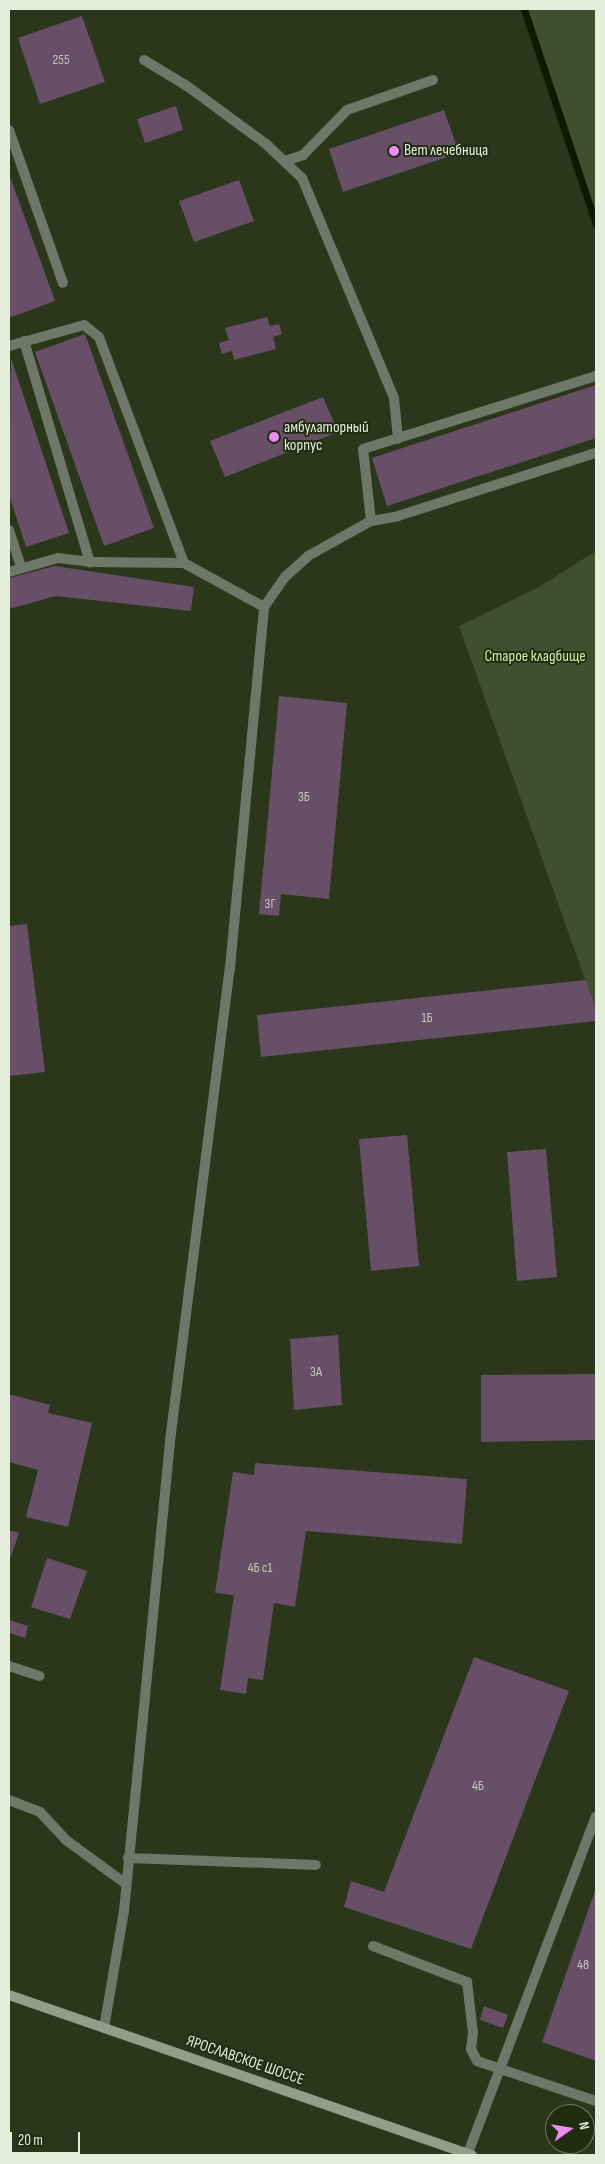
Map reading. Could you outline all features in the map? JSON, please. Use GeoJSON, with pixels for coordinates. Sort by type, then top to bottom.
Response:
{"type":"FeatureCollection","features":[{"type":"Feature","properties":{"kind":"main road","name":"ЯРОСЛАВСКОЕ ШОССЕ"},"geometry":{"type":"LineString","coordinates":[[9,1995],[470,2154]]}},
{"type":"Feature","properties":{"kind":"street"},"geometry":{"type":"LineString","coordinates":[[144,60],[187,86],[285,160],[302,178],[312,198],[394,398],[398,439]]}},
{"type":"Feature","properties":{"kind":"street"},"geometry":{"type":"LineString","coordinates":[[285,160],[303,155],[322,139],[347,110],[433,80]]}},
{"type":"Feature","properties":{"kind":"street"},"geometry":{"type":"LineString","coordinates":[[9,130],[63,282]]}},
{"type":"Feature","properties":{"kind":"street"},"geometry":{"type":"LineString","coordinates":[[9,346],[84,325],[99,337],[184,563]]}},
{"type":"Feature","properties":{"kind":"street"},"geometry":{"type":"LineString","coordinates":[[24,341],[90,562]]}},
{"type":"Feature","properties":{"kind":"street"},"geometry":{"type":"LineString","coordinates":[[371,521],[363,449],[596,376]]}},
{"type":"Feature","properties":{"kind":"street"},"geometry":{"type":"LineString","coordinates":[[104,2028],[126,1884],[170,1441],[230,968],[264,607],[286,576],[308,556],[371,521],[398,516],[596,453]]}},
{"type":"Feature","properties":{"kind":"street"},"geometry":{"type":"LineString","coordinates":[[9,530],[21,568]]}},
{"type":"Feature","properties":{"kind":"street"},"geometry":{"type":"LineString","coordinates":[[9,572],[58,558],[90,562],[184,563],[264,607]]}},
{"type":"Feature","properties":{"kind":"street"},"geometry":{"type":"LineString","coordinates":[[9,1666],[39,1676]]}},
{"type":"Feature","properties":{"kind":"street"},"geometry":{"type":"LineString","coordinates":[[9,1800],[40,1812],[55,1830],[126,1884]]}},
{"type":"Feature","properties":{"kind":"street"},"geometry":{"type":"LineString","coordinates":[[470,2154],[500,2069],[596,1816]]}},
{"type":"Feature","properties":{"kind":"street"},"geometry":{"type":"LineString","coordinates":[[128,1858],[316,1865]]}},
{"type":"Feature","properties":{"kind":"street"},"geometry":{"type":"LineString","coordinates":[[373,1946],[466,1982],[473,2033],[471,2049],[477,2061],[596,2101]]}},
{"type":"Feature","properties":{"kind":"green space"},"geometry":{"type":"Polygon","coordinates":[[[524,9],[596,9],[596,224],[524,9]]]}},
{"type":"Feature","properties":{"kind":"green space","name":"Старое кладбище"},"geometry":{"type":"Polygon","coordinates":[[[596,551],[596,1010],[459,626],[539,587],[596,551]]]}},
{"type":"Feature","properties":{"kind":"building"},"geometry":{"type":"Polygon","coordinates":[[[82,16],[105,82],[40,104],[18,38],[82,16]]]}},
{"type":"Feature","properties":{"kind":"building"},"geometry":{"type":"Polygon","coordinates":[[[176,106],[183,130],[145,143],[137,119],[176,106]]]}},
{"type":"Feature","properties":{"kind":"building","name":"Вет лечебница"},"geometry":{"type":"Polygon","coordinates":[[[444,110],[459,153],[343,192],[329,149],[444,110]]]}},
{"type":"Feature","properties":{"kind":"building"},"geometry":{"type":"Polygon","coordinates":[[[9,174],[55,301],[9,318],[9,174]]]}},
{"type":"Feature","properties":{"kind":"building"},"geometry":{"type":"Polygon","coordinates":[[[239,180],[254,221],[194,242],[179,201],[239,180]]]}},
{"type":"Feature","properties":{"kind":"building"},"geometry":{"type":"Polygon","coordinates":[[[267,317],[270,326],[279,324],[282,334],[273,337],[276,349],[234,360],[232,351],[222,354],[219,343],[229,340],[225,328],[267,317]]]}},
{"type":"Feature","properties":{"kind":"building"},"geometry":{"type":"Polygon","coordinates":[[[85,334],[154,528],[104,546],[35,352],[85,334]]]}},
{"type":"Feature","properties":{"kind":"building"},"geometry":{"type":"Polygon","coordinates":[[[11,358],[69,533],[26,547],[9,495],[11,358]]]}},
{"type":"Feature","properties":{"kind":"building"},"geometry":{"type":"Polygon","coordinates":[[[596,385],[596,438],[387,506],[372,458],[596,385]]]}},
{"type":"Feature","properties":{"kind":"building","name":"амбулаторный корпус"},"geometry":{"type":"Polygon","coordinates":[[[323,397],[338,432],[225,477],[210,441],[323,397]]]}},
{"type":"Feature","properties":{"kind":"building"},"geometry":{"type":"Polygon","coordinates":[[[55,566],[194,587],[191,611],[56,596],[9,609],[9,578],[55,566]]]}},
{"type":"Feature","properties":{"kind":"building"},"geometry":{"type":"Polygon","coordinates":[[[279,696],[347,703],[329,899],[281,894],[279,916],[259,914],[279,696]]]}},
{"type":"Feature","properties":{"kind":"building"},"geometry":{"type":"Polygon","coordinates":[[[27,924],[45,1072],[9,1076],[9,926],[27,924]]]}},
{"type":"Feature","properties":{"kind":"building"},"geometry":{"type":"Polygon","coordinates":[[[586,980],[596,1010],[596,1021],[261,1057],[257,1015],[586,980]]]}},
{"type":"Feature","properties":{"kind":"building"},"geometry":{"type":"Polygon","coordinates":[[[407,1135],[419,1266],[371,1271],[359,1139],[407,1135]]]}},
{"type":"Feature","properties":{"kind":"building"},"geometry":{"type":"Polygon","coordinates":[[[546,1149],[557,1277],[517,1281],[507,1152],[546,1149]]]}},
{"type":"Feature","properties":{"kind":"building"},"geometry":{"type":"Polygon","coordinates":[[[338,1335],[342,1405],[294,1410],[290,1339],[338,1335]]]}},
{"type":"Feature","properties":{"kind":"building"},"geometry":{"type":"Polygon","coordinates":[[[596,1374],[596,1440],[481,1442],[481,1375],[596,1374]]]}},
{"type":"Feature","properties":{"kind":"building"},"geometry":{"type":"Polygon","coordinates":[[[9,1394],[50,1405],[48,1413],[92,1423],[68,1527],[26,1517],[38,1470],[9,1462],[9,1394]]]}},
{"type":"Feature","properties":{"kind":"building"},"geometry":{"type":"Polygon","coordinates":[[[255,1463],[467,1479],[462,1544],[306,1531],[295,1607],[274,1603],[263,1680],[248,1678],[246,1694],[220,1690],[234,1595],[215,1593],[233,1472],[254,1475],[255,1463]]]}},
{"type":"Feature","properties":{"kind":"building"},"geometry":{"type":"Polygon","coordinates":[[[9,1530],[19,1533],[9,1562],[9,1530]]]}},
{"type":"Feature","properties":{"kind":"building"},"geometry":{"type":"Polygon","coordinates":[[[47,1558],[87,1571],[70,1619],[31,1607],[47,1558]]]}},
{"type":"Feature","properties":{"kind":"building"},"geometry":{"type":"Polygon","coordinates":[[[9,1620],[28,1626],[25,1638],[9,1633],[9,1620]]]}},
{"type":"Feature","properties":{"kind":"building"},"geometry":{"type":"Polygon","coordinates":[[[474,1657],[569,1691],[471,1949],[344,1907],[351,1881],[384,1892],[474,1657]]]}},
{"type":"Feature","properties":{"kind":"building"},"geometry":{"type":"Polygon","coordinates":[[[596,1888],[596,2061],[542,2042],[596,1888]]]}},
{"type":"Feature","properties":{"kind":"building"},"geometry":{"type":"Polygon","coordinates":[[[484,2006],[508,2015],[503,2028],[480,2020],[484,2006]]]}},
{"type":"Feature","properties":{"kind":"waterway"},"geometry":{"type":"LineString","coordinates":[[524,9],[596,224]]}},
{"type":"Feature","properties":{"kind":"place","name":"Вет лечебница"},"geometry":{"type":"Point","coordinates":[394,151]}},
{"type":"Feature","properties":{"kind":"place","name":"амбулаторный корпус"},"geometry":{"type":"Point","coordinates":[274,437]}}]}
